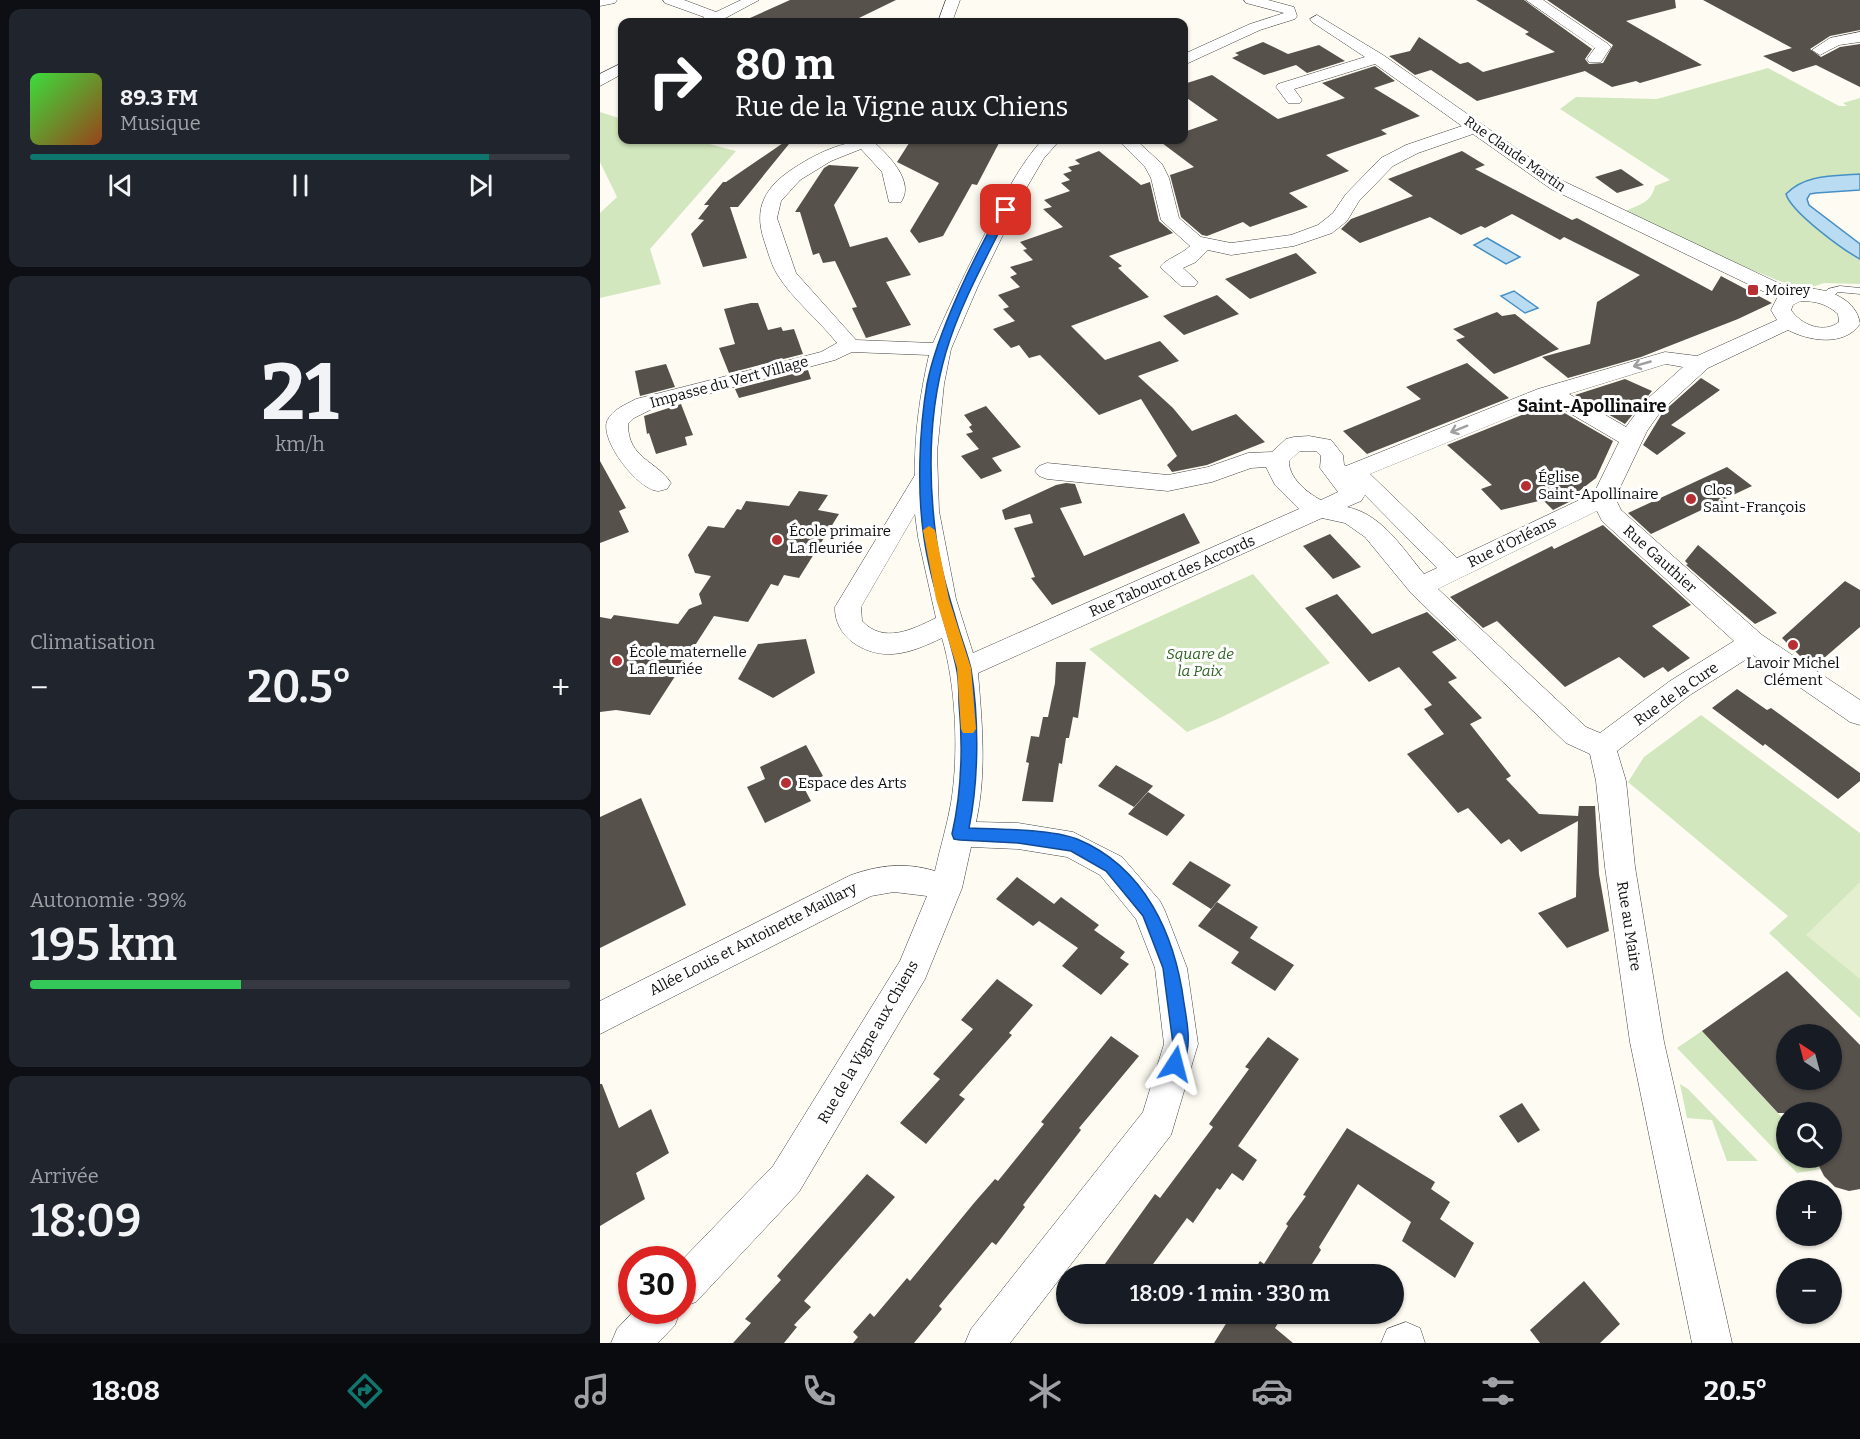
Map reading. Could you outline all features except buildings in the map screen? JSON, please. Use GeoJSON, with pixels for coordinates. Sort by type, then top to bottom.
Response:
{"type":"FeatureCollection","features":[{"type":"Feature","properties":{"kind":"street"},"geometry":{"type":"LineString","coordinates":[[600,2],[610,0]]}},
{"type":"Feature","properties":{"kind":"street"},"geometry":{"type":"LineString","coordinates":[[669,0],[708,18]]}},
{"type":"Feature","properties":{"kind":"street"},"geometry":{"type":"LineString","coordinates":[[716,18],[752,0]]}},
{"type":"Feature","properties":{"kind":"street"},"geometry":{"type":"LineString","coordinates":[[946,18],[953,0]]}},
{"type":"Feature","properties":{"kind":"street","name":"Rue Claude Martin"},"geometry":{"type":"LineString","coordinates":[[1251,0],[1302,11],[1377,58],[1557,185],[1791,297]]}},
{"type":"Feature","properties":{"kind":"street"},"geometry":{"type":"LineString","coordinates":[[1533,0],[1603,47],[1595,59]]}},
{"type":"Feature","properties":{"kind":"street"},"geometry":{"type":"LineString","coordinates":[[1188,58],[1255,27],[1302,11]]}},
{"type":"Feature","properties":{"kind":"street"},"geometry":{"type":"LineString","coordinates":[[1821,50],[1835,40],[1860,38]]}},
{"type":"Feature","properties":{"kind":"street"},"geometry":{"type":"LineString","coordinates":[[1294,100],[1284,87],[1377,58]]}},
{"type":"Feature","properties":{"kind":"street"},"geometry":{"type":"LineString","coordinates":[[600,81],[618,70]]}},
{"type":"Feature","properties":{"kind":"street"},"geometry":{"type":"LineString","coordinates":[[1130,144],[1153,164],[1160,178],[1170,220],[1195,242],[1231,249],[1272,245],[1319,232],[1340,217],[1363,186],[1387,162],[1412,149],[1476,127]]}},
{"type":"Feature","properties":{"kind":"street"},"geometry":{"type":"LineString","coordinates":[[860,144],[822,159],[790,179],[775,195],[768,213],[770,228],[784,270],[849,345],[874,348],[942,349]]}},
{"type":"Feature","properties":{"kind":"street"},"geometry":{"type":"LineString","coordinates":[[870,144],[890,167],[896,183],[896,198]]}},
{"type":"Feature","properties":{"kind":"street","name":"Rue de la Vigne aux Chiens"},"geometry":{"type":"LineString","coordinates":[[696,1273],[786,1179],[914,968],[927,928],[946,888],[966,802],[968,756],[964,668],[949,623],[930,537],[925,477],[930,406],[942,349],[968,286],[1015,192],[1037,156],[1048,144]]}},
{"type":"Feature","properties":{"kind":"street"},"geometry":{"type":"LineString","coordinates":[[1188,282],[1170,267],[1189,258],[1204,243]]}},
{"type":"Feature","properties":{"kind":"street"},"geometry":{"type":"LineString","coordinates":[[1806,295],[1824,298],[1842,306],[1855,319],[1846,328],[1829,333],[1808,331],[1789,322],[1781,310],[1782,305],[1791,297],[1806,295]]}},
{"type":"Feature","properties":{"kind":"street"},"geometry":{"type":"LineString","coordinates":[[1603,498],[1631,440],[1653,406],[1700,363],[1789,322]]}},
{"type":"Feature","properties":{"kind":"street","name":"Impasse du Vert Village"},"geometry":{"type":"LineString","coordinates":[[659,483],[636,467],[621,442],[617,423],[626,413],[655,401],[828,356],[849,345]]}},
{"type":"Feature","properties":{"kind":"street"},"geometry":{"type":"LineString","coordinates":[[1345,476],[1551,393],[1665,358],[1700,363]]}},
{"type":"Feature","properties":{"kind":"street"},"geometry":{"type":"LineString","coordinates":[[1551,393],[1631,440]]}},
{"type":"Feature","properties":{"kind":"street"},"geometry":{"type":"LineString","coordinates":[[1047,471],[1168,483],[1212,474],[1248,461],[1278,459],[1294,444],[1323,445],[1332,455],[1332,468],[1345,476],[1360,477],[1454,570]]}},
{"type":"Feature","properties":{"kind":"street"},"geometry":{"type":"LineString","coordinates":[[1278,459],[1277,469],[1283,479],[1304,501],[1321,510],[1352,516],[1374,531],[1420,587],[1576,735],[1602,747]]}},
{"type":"Feature","properties":{"kind":"street","name":"Rue Tabourot des Accords"},"geometry":{"type":"LineString","coordinates":[[964,668],[1353,495],[1338,478],[1345,476]]}},
{"type":"Feature","properties":{"kind":"street"},"geometry":{"type":"LineString","coordinates":[[925,477],[848,607],[847,619],[853,629],[864,637],[875,642],[889,644],[916,639],[949,623]]}},
{"type":"Feature","properties":{"kind":"street","name":"Rue d'Orléans"},"geometry":{"type":"LineString","coordinates":[[1420,587],[1603,498]]}},
{"type":"Feature","properties":{"kind":"street","name":"Rue Gauthier"},"geometry":{"type":"LineString","coordinates":[[1603,498],[1611,515],[1753,642],[1860,714]]}},
{"type":"Feature","properties":{"kind":"street","name":"Rue de la Cure"},"geometry":{"type":"LineString","coordinates":[[1602,747],[1680,688],[1753,642]]}},
{"type":"Feature","properties":{"kind":"street","name":"Rue au Maire"},"geometry":{"type":"LineString","coordinates":[[1602,747],[1611,782],[1620,867],[1648,1049],[1712,1343]]}},
{"type":"Feature","properties":{"kind":"street"},"geometry":{"type":"LineString","coordinates":[[960,834],[1018,836],[1073,845],[1111,866],[1149,911],[1153,921],[1171,968],[1181,1044],[1158,1122],[990,1341]]}},
{"type":"Feature","properties":{"kind":"street","name":"Allée Louis et Antoinette Maillary"},"geometry":{"type":"LineString","coordinates":[[600,1018],[862,885],[892,877],[909,877],[946,888]]}},
{"type":"Feature","properties":{"kind":"street"},"geometry":{"type":"LineString","coordinates":[[631,1343],[649,1324]]}},
{"type":"Feature","properties":{"kind":"lane"},"geometry":{"type":"LineString","coordinates":[[600,74],[618,69]]}},
{"type":"Feature","properties":{"kind":"lane"},"geometry":{"type":"LineString","coordinates":[[1824,298],[1831,290],[1838,288],[1860,291]]}},
{"type":"Feature","properties":{"kind":"green space"},"geometry":{"type":"Polygon","coordinates":[[[1768,68],[1839,106],[1847,106],[1843,103],[1860,98],[1860,174],[1817,177],[1791,188],[1850,254],[1860,259],[1860,284],[1824,283],[1809,288],[1787,284],[1708,252],[1626,211],[1648,200],[1655,186],[1670,180],[1560,109],[1576,97],[1657,99],[1768,68]]]}},
{"type":"Feature","properties":{"kind":"green space"},"geometry":{"type":"Polygon","coordinates":[[[600,112],[618,118],[618,144],[709,144],[736,151],[650,249],[661,284],[600,298],[600,213],[617,197],[600,162],[600,112]]]}},
{"type":"Feature","properties":{"kind":"green space","name":"Square de la Paix"},"geometry":{"type":"Polygon","coordinates":[[[1253,574],[1330,663],[1187,732],[1089,649],[1253,574]]]}},
{"type":"Feature","properties":{"kind":"green space"},"geometry":{"type":"Polygon","coordinates":[[[1701,715],[1860,833],[1860,1018],[1769,933],[1788,916],[1628,782],[1644,757],[1701,715]]]}},
{"type":"Feature","properties":{"kind":"green space"},"geometry":{"type":"Polygon","coordinates":[[[1860,882],[1860,979],[1806,935],[1860,882]]]}},
{"type":"Feature","properties":{"kind":"green space"},"geometry":{"type":"Polygon","coordinates":[[[1702,1031],[1776,1111],[1776,1151],[1677,1048],[1702,1031]]]}},
{"type":"Feature","properties":{"kind":"green space"},"geometry":{"type":"Polygon","coordinates":[[[1680,1084],[1688,1089],[1758,1161],[1727,1161],[1712,1120],[1687,1118],[1680,1084]]]}},
{"type":"Feature","properties":{"kind":"green space"},"geometry":{"type":"Polygon","coordinates":[[[1792,1168],[1821,1168],[1821,1169],[1797,1173],[1792,1168]]]}},
{"type":"Feature","properties":{"kind":"water"},"geometry":{"type":"Polygon","coordinates":[[[1860,174],[1860,190],[1810,194],[1807,199],[1809,205],[1860,244],[1860,259],[1842,248],[1807,220],[1790,202],[1786,194],[1794,187],[1811,179],[1860,174]]]}},
{"type":"Feature","properties":{"kind":"water"},"geometry":{"type":"Polygon","coordinates":[[[1487,238],[1520,257],[1506,264],[1474,245],[1487,238]]]}},
{"type":"Feature","properties":{"kind":"water"},"geometry":{"type":"Polygon","coordinates":[[[1514,291],[1538,308],[1525,313],[1501,296],[1514,291]]]}},
{"type":"Feature","properties":{"kind":"slow traffic"},"geometry":{"type":"LineString","coordinates":[[929,530],[949,623],[959,646],[964,668],[968,729]]}},
{"type":"Feature","properties":{"kind":"place","name":"Moirey"},"geometry":{"type":"Point","coordinates":[1753,290]}},
{"type":"Feature","properties":{"kind":"place","name":"Église Saint-Apollinaire"},"geometry":{"type":"Point","coordinates":[1526,486]}},
{"type":"Feature","properties":{"kind":"place","name":"Clos Saint-François"},"geometry":{"type":"Point","coordinates":[1691,499]}},
{"type":"Feature","properties":{"kind":"place","name":"École primaire La fleuriée"},"geometry":{"type":"Point","coordinates":[777,540]}},
{"type":"Feature","properties":{"kind":"place","name":"Lavoir Michel Clément"},"geometry":{"type":"Point","coordinates":[1793,645]}},
{"type":"Feature","properties":{"kind":"place","name":"École maternelle La fleuriée"},"geometry":{"type":"Point","coordinates":[617,661]}},
{"type":"Feature","properties":{"kind":"place","name":"Espace des Arts"},"geometry":{"type":"Point","coordinates":[786,783]}},
{"type":"Feature","properties":{"kind":"district","name":"Saint-Apollinaire"},"geometry":{"type":"Point","coordinates":[1592,406]}},
{"type":"Feature","properties":{"kind":"route"},"geometry":{"type":"LineString","coordinates":[[1006,210],[968,286],[942,349],[933,384],[926,452],[925,477],[930,537],[949,623],[959,646],[964,668],[969,733],[966,802],[960,834],[1018,836],[1073,845],[1111,866],[1149,911],[1171,968],[1181,1044],[1175,1064]]}}]}
